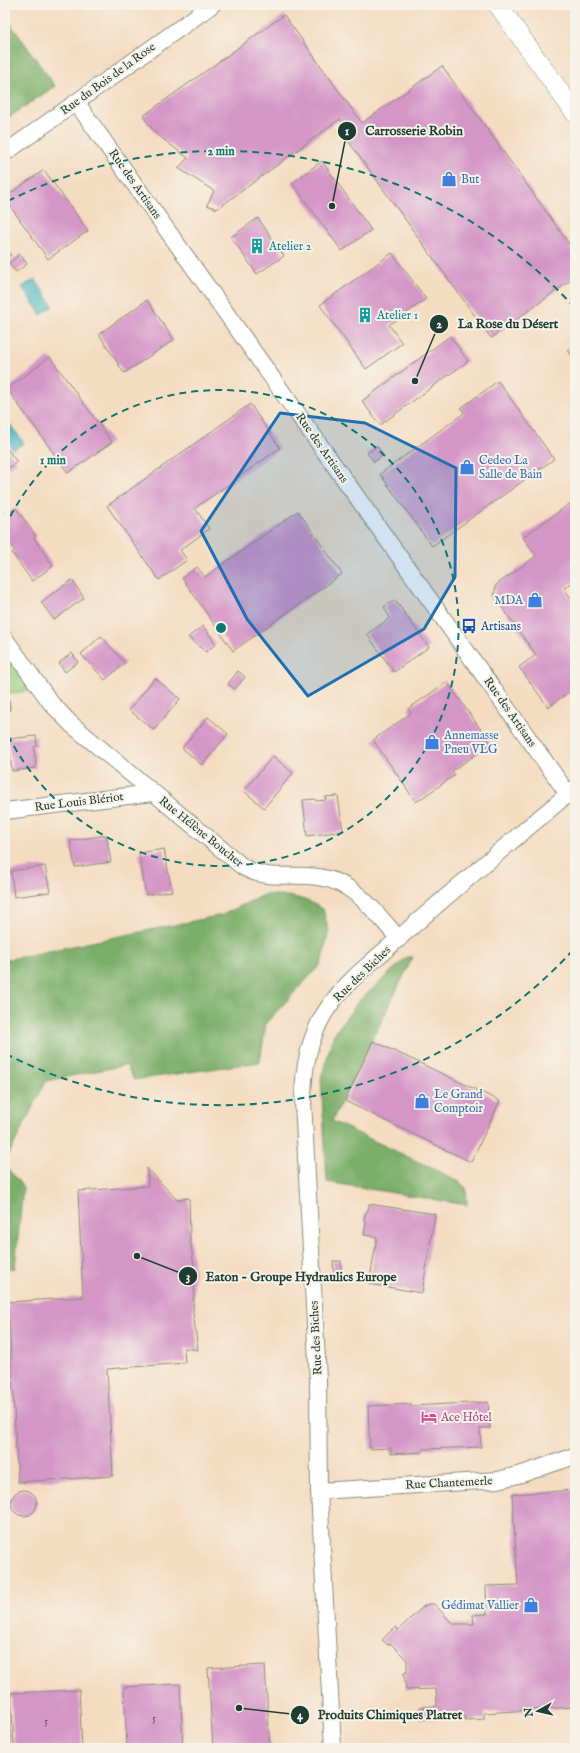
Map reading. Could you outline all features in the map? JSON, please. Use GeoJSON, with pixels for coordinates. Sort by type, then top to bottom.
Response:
{"type":"FeatureCollection","features":[{"type":"Feature","properties":{"kind":"street","name":"Rue du Bois de la Rose"},"geometry":{"type":"LineString","coordinates":[[5,153],[212,5]]}},
{"type":"Feature","properties":{"kind":"street"},"geometry":{"type":"LineString","coordinates":[[498,5],[575,113]]}},
{"type":"Feature","properties":{"kind":"street","name":"Rue des Artisans"},"geometry":{"type":"LineString","coordinates":[[76,102],[572,791]]}},
{"type":"Feature","properties":{"kind":"street","name":"Rue Hélène Boucher"},"geometry":{"type":"LineString","coordinates":[[5,639],[45,695],[64,718],[152,793],[249,871],[265,875],[317,876],[342,884],[364,900],[399,938]]}},
{"type":"Feature","properties":{"kind":"street"},"geometry":{"type":"LineString","coordinates":[[399,938],[572,791]]}},
{"type":"Feature","properties":{"kind":"street","name":"Rue Louis Blériot"},"geometry":{"type":"LineString","coordinates":[[5,811],[152,793]]}},
{"type":"Feature","properties":{"kind":"street","name":"Rue des Biches"},"geometry":{"type":"LineString","coordinates":[[333,1748],[319,1491],[318,1380],[303,1101],[305,1062],[314,1033],[329,1007],[354,978],[399,938]]}},
{"type":"Feature","properties":{"kind":"street","name":"Rue Chantemerle"},"geometry":{"type":"LineString","coordinates":[[319,1491],[498,1480],[522,1474],[575,1456]]}},
{"type":"Feature","properties":{"kind":"highlighted area"},"geometry":{"type":"Polygon","coordinates":[[[280,413],[365,423],[456,468],[455,577],[424,629],[308,696],[247,619],[201,531],[280,413]]]}},
{"type":"Feature","properties":{"kind":"green space"},"geometry":{"type":"Polygon","coordinates":[[[5,16],[55,86],[5,120],[5,16]]]}},
{"type":"Feature","properties":{"kind":"green space"},"geometry":{"type":"Polygon","coordinates":[[[5,652],[32,690],[5,694],[5,652]]]}},
{"type":"Feature","properties":{"kind":"green space"},"geometry":{"type":"Polygon","coordinates":[[[265,894],[301,899],[323,909],[329,931],[321,964],[266,1023],[260,1062],[134,1080],[126,1065],[46,1081],[5,1162],[5,960],[222,915],[265,894]]]}},
{"type":"Feature","properties":{"kind":"green space"},"geometry":{"type":"Polygon","coordinates":[[[407,957],[413,957],[332,1121],[459,1181],[466,1188],[467,1205],[327,1182],[321,1078],[334,1034],[358,1002],[407,957]]]}},
{"type":"Feature","properties":{"kind":"green space"},"geometry":{"type":"Polygon","coordinates":[[[5,1165],[23,1187],[15,1268],[5,1270],[5,1165]]]}},
{"type":"Feature","properties":{"kind":"water"},"geometry":{"type":"Polygon","coordinates":[[[35,279],[53,306],[41,315],[22,287],[35,279]]]}},
{"type":"Feature","properties":{"kind":"water"},"geometry":{"type":"Polygon","coordinates":[[[9,423],[24,443],[13,450],[5,439],[5,426],[9,423]]]}},
{"type":"Feature","properties":{"kind":"building","name":"But"},"geometry":{"type":"Polygon","coordinates":[[[284,15],[362,123],[442,66],[575,252],[575,277],[491,338],[344,135],[349,131],[340,119],[217,209],[207,205],[214,191],[178,168],[188,158],[155,133],[143,116],[284,15]]]}},
{"type":"Feature","properties":{"kind":"building"},"geometry":{"type":"Polygon","coordinates":[[[322,161],[371,230],[342,251],[292,183],[322,161]]]}},
{"type":"Feature","properties":{"kind":"building"},"geometry":{"type":"Polygon","coordinates":[[[44,170],[88,231],[48,259],[5,199],[5,197],[44,170]]]}},
{"type":"Feature","properties":{"kind":"building","name":"Atelier 2"},"geometry":{"type":"Polygon","coordinates":[[[258,218],[284,256],[257,274],[231,237],[258,218]]]}},
{"type":"Feature","properties":{"kind":"building"},"geometry":{"type":"Polygon","coordinates":[[[5,247],[11,255],[5,259],[5,247]]]}},
{"type":"Feature","properties":{"kind":"building","name":"Atelier 1"},"geometry":{"type":"Polygon","coordinates":[[[392,253],[426,299],[389,325],[402,343],[366,369],[320,305],[392,253]]]}},
{"type":"Feature","properties":{"kind":"building"},"geometry":{"type":"Polygon","coordinates":[[[20,254],[27,264],[16,272],[9,263],[20,254]]]}},
{"type":"Feature","properties":{"kind":"building"},"geometry":{"type":"Polygon","coordinates":[[[147,300],[174,340],[124,373],[99,334],[147,300]]]}},
{"type":"Feature","properties":{"kind":"building"},"geometry":{"type":"Polygon","coordinates":[[[450,336],[468,361],[380,425],[362,401],[450,336]]]}},
{"type":"Feature","properties":{"kind":"building"},"geometry":{"type":"Polygon","coordinates":[[[575,345],[575,361],[568,350],[575,345]]]}},
{"type":"Feature","properties":{"kind":"building"},"geometry":{"type":"Polygon","coordinates":[[[50,357],[112,442],[68,473],[7,389],[50,357]]]}},
{"type":"Feature","properties":{"kind":"building","name":"Cedeo La Salle de Bain"},"geometry":{"type":"Polygon","coordinates":[[[498,381],[554,459],[432,546],[380,474],[464,413],[461,408],[498,381]]]}},
{"type":"Feature","properties":{"kind":"building"},"geometry":{"type":"Polygon","coordinates":[[[250,404],[280,448],[195,508],[209,529],[180,550],[187,560],[159,580],[107,506],[250,404]]]}},
{"type":"Feature","properties":{"kind":"building"},"geometry":{"type":"Polygon","coordinates":[[[5,446],[17,462],[5,470],[5,446]]]}},
{"type":"Feature","properties":{"kind":"building"},"geometry":{"type":"Polygon","coordinates":[[[377,446],[383,455],[374,462],[367,453],[377,446]]]}},
{"type":"Feature","properties":{"kind":"building","name":"MDA"},"geometry":{"type":"Polygon","coordinates":[[[575,500],[575,581],[564,588],[575,604],[575,688],[548,707],[519,667],[536,655],[494,596],[496,585],[536,556],[523,537],[575,500]]]}},
{"type":"Feature","properties":{"kind":"building"},"geometry":{"type":"Polygon","coordinates":[[[16,508],[36,536],[34,538],[53,566],[32,581],[12,553],[15,551],[5,537],[5,516],[16,508]]]}},
{"type":"Feature","properties":{"kind":"building"},"geometry":{"type":"Polygon","coordinates":[[[298,511],[342,574],[233,651],[182,578],[197,567],[205,577],[298,511]]]}},
{"type":"Feature","properties":{"kind":"building"},"geometry":{"type":"Polygon","coordinates":[[[72,580],[84,598],[54,620],[41,602],[72,580]]]}},
{"type":"Feature","properties":{"kind":"building"},"geometry":{"type":"Polygon","coordinates":[[[395,600],[429,647],[394,672],[367,634],[390,618],[384,607],[395,600]]]}},
{"type":"Feature","properties":{"kind":"building"},"geometry":{"type":"Polygon","coordinates":[[[203,626],[216,644],[206,652],[188,637],[203,626]]]}},
{"type":"Feature","properties":{"kind":"building"},"geometry":{"type":"Polygon","coordinates":[[[101,636],[125,663],[105,680],[81,654],[101,636]]]}},
{"type":"Feature","properties":{"kind":"building"},"geometry":{"type":"Polygon","coordinates":[[[72,653],[78,662],[65,672],[59,663],[72,653]]]}},
{"type":"Feature","properties":{"kind":"building"},"geometry":{"type":"Polygon","coordinates":[[[238,671],[245,677],[235,689],[228,684],[238,671]]]}},
{"type":"Feature","properties":{"kind":"building"},"geometry":{"type":"Polygon","coordinates":[[[155,678],[180,699],[154,730],[129,710],[155,678]]]}},
{"type":"Feature","properties":{"kind":"building","name":"Annemasse Pneu VLG"},"geometry":{"type":"Polygon","coordinates":[[[447,682],[491,744],[452,771],[455,775],[416,802],[373,740],[411,713],[408,709],[447,682]]]}},
{"type":"Feature","properties":{"kind":"building"},"geometry":{"type":"Polygon","coordinates":[[[5,700],[9,700],[10,710],[5,711],[5,700]]]}},
{"type":"Feature","properties":{"kind":"building"},"geometry":{"type":"Polygon","coordinates":[[[208,717],[228,734],[202,765],[182,748],[208,717]]]}},
{"type":"Feature","properties":{"kind":"building"},"geometry":{"type":"Polygon","coordinates":[[[36,736],[37,746],[34,747],[36,768],[12,771],[8,739],[36,736]]]}},
{"type":"Feature","properties":{"kind":"building"},"geometry":{"type":"Polygon","coordinates":[[[273,756],[293,773],[264,808],[244,791],[273,756]]]}},
{"type":"Feature","properties":{"kind":"building"},"geometry":{"type":"Polygon","coordinates":[[[338,796],[343,831],[307,836],[303,800],[326,800],[325,797],[338,796]]]}},
{"type":"Feature","properties":{"kind":"building"},"geometry":{"type":"Polygon","coordinates":[[[106,835],[111,862],[75,867],[70,841],[106,835]]]}},
{"type":"Feature","properties":{"kind":"building"},"geometry":{"type":"Polygon","coordinates":[[[164,849],[172,891],[146,895],[139,853],[164,849]]]}},
{"type":"Feature","properties":{"kind":"building"},"geometry":{"type":"Polygon","coordinates":[[[45,866],[50,892],[14,897],[11,871],[45,866]]]}},
{"type":"Feature","properties":{"kind":"building","name":"Le Grand Comptoir"},"geometry":{"type":"Polygon","coordinates":[[[373,1041],[500,1101],[471,1162],[345,1101],[373,1041]]]}},
{"type":"Feature","properties":{"kind":"building"},"geometry":{"type":"Polygon","coordinates":[[[147,1168],[177,1200],[189,1198],[190,1239],[195,1273],[193,1312],[198,1350],[184,1348],[185,1363],[107,1369],[113,1476],[18,1482],[8,1302],[83,1297],[78,1191],[148,1186],[147,1168]]]}},
{"type":"Feature","properties":{"kind":"building"},"geometry":{"type":"Polygon","coordinates":[[[369,1204],[435,1214],[422,1293],[369,1284],[377,1237],[364,1235],[366,1223],[364,1219],[369,1204]]]}},
{"type":"Feature","properties":{"kind":"building"},"geometry":{"type":"Polygon","coordinates":[[[333,1261],[341,1261],[341,1274],[334,1275],[333,1261]]]}},
{"type":"Feature","properties":{"kind":"building","name":"Ace Hôtel"},"geometry":{"type":"Polygon","coordinates":[[[488,1402],[490,1428],[480,1428],[481,1447],[423,1449],[423,1452],[391,1454],[391,1448],[370,1449],[368,1406],[411,1404],[411,1406],[488,1402]]]}},
{"type":"Feature","properties":{"kind":"building"},"geometry":{"type":"Polygon","coordinates":[[[24,1490],[33,1494],[37,1503],[33,1512],[24,1516],[15,1512],[11,1503],[15,1494],[24,1490]]]}},
{"type":"Feature","properties":{"kind":"building","name":"Gédimat Vallier"},"geometry":{"type":"Polygon","coordinates":[[[575,1490],[575,1707],[484,1713],[484,1719],[465,1720],[465,1717],[421,1719],[420,1707],[437,1706],[436,1689],[406,1690],[404,1673],[407,1672],[407,1660],[390,1643],[388,1645],[382,1640],[395,1627],[398,1630],[424,1606],[429,1604],[434,1604],[453,1624],[474,1624],[473,1615],[487,1614],[486,1586],[518,1585],[512,1494],[575,1490]]]}},
{"type":"Feature","properties":{"kind":"building"},"geometry":{"type":"Polygon","coordinates":[[[265,1665],[270,1748],[213,1748],[208,1668],[265,1665]]]}},
{"type":"Feature","properties":{"kind":"building"},"geometry":{"type":"Polygon","coordinates":[[[180,1684],[183,1748],[127,1748],[124,1687],[180,1684]]]}},
{"type":"Feature","properties":{"kind":"building"},"geometry":{"type":"Polygon","coordinates":[[[79,1690],[82,1748],[14,1748],[11,1693],[79,1690]]]}},
{"type":"Feature","properties":{"kind":"building"},"geometry":{"type":"Polygon","coordinates":[[[5,1693],[7,1693],[10,1748],[5,1748],[5,1693]]]}},
{"type":"Feature","properties":{"kind":"place","name":"But"},"geometry":{"type":"Point","coordinates":[449,179]}},
{"type":"Feature","properties":{"kind":"place","name":"Carrosserie Robin"},"geometry":{"type":"Point","coordinates":[332,206]}},
{"type":"Feature","properties":{"kind":"place","name":"Atelier 2"},"geometry":{"type":"Point","coordinates":[257,246]}},
{"type":"Feature","properties":{"kind":"place","name":"Atelier 1"},"geometry":{"type":"Point","coordinates":[365,315]}},
{"type":"Feature","properties":{"kind":"place","name":"La Rose du Désert"},"geometry":{"type":"Point","coordinates":[415,381]}},
{"type":"Feature","properties":{"kind":"place","name":"Cedeo La Salle de Bain"},"geometry":{"type":"Point","coordinates":[467,467]}},
{"type":"Feature","properties":{"kind":"place","name":"MDA"},"geometry":{"type":"Point","coordinates":[535,600]}},
{"type":"Feature","properties":{"kind":"place","name":"Artisans"},"geometry":{"type":"Point","coordinates":[469,626]}},
{"type":"Feature","properties":{"kind":"place","name":"Annemasse Pneu VLG"},"geometry":{"type":"Point","coordinates":[432,742]}},
{"type":"Feature","properties":{"kind":"place","name":"Le Grand Comptoir"},"geometry":{"type":"Point","coordinates":[422,1101]}},
{"type":"Feature","properties":{"kind":"place","name":"Eaton - Groupe Hydraulics Europe"},"geometry":{"type":"Point","coordinates":[137,1256]}},
{"type":"Feature","properties":{"kind":"place","name":"Ace Hôtel"},"geometry":{"type":"Point","coordinates":[429,1417]}},
{"type":"Feature","properties":{"kind":"place","name":"Gédimat Vallier"},"geometry":{"type":"Point","coordinates":[531,1605]}},
{"type":"Feature","properties":{"kind":"place","name":"Produits Chimiques Platret"},"geometry":{"type":"Point","coordinates":[239,1708]}}]}
